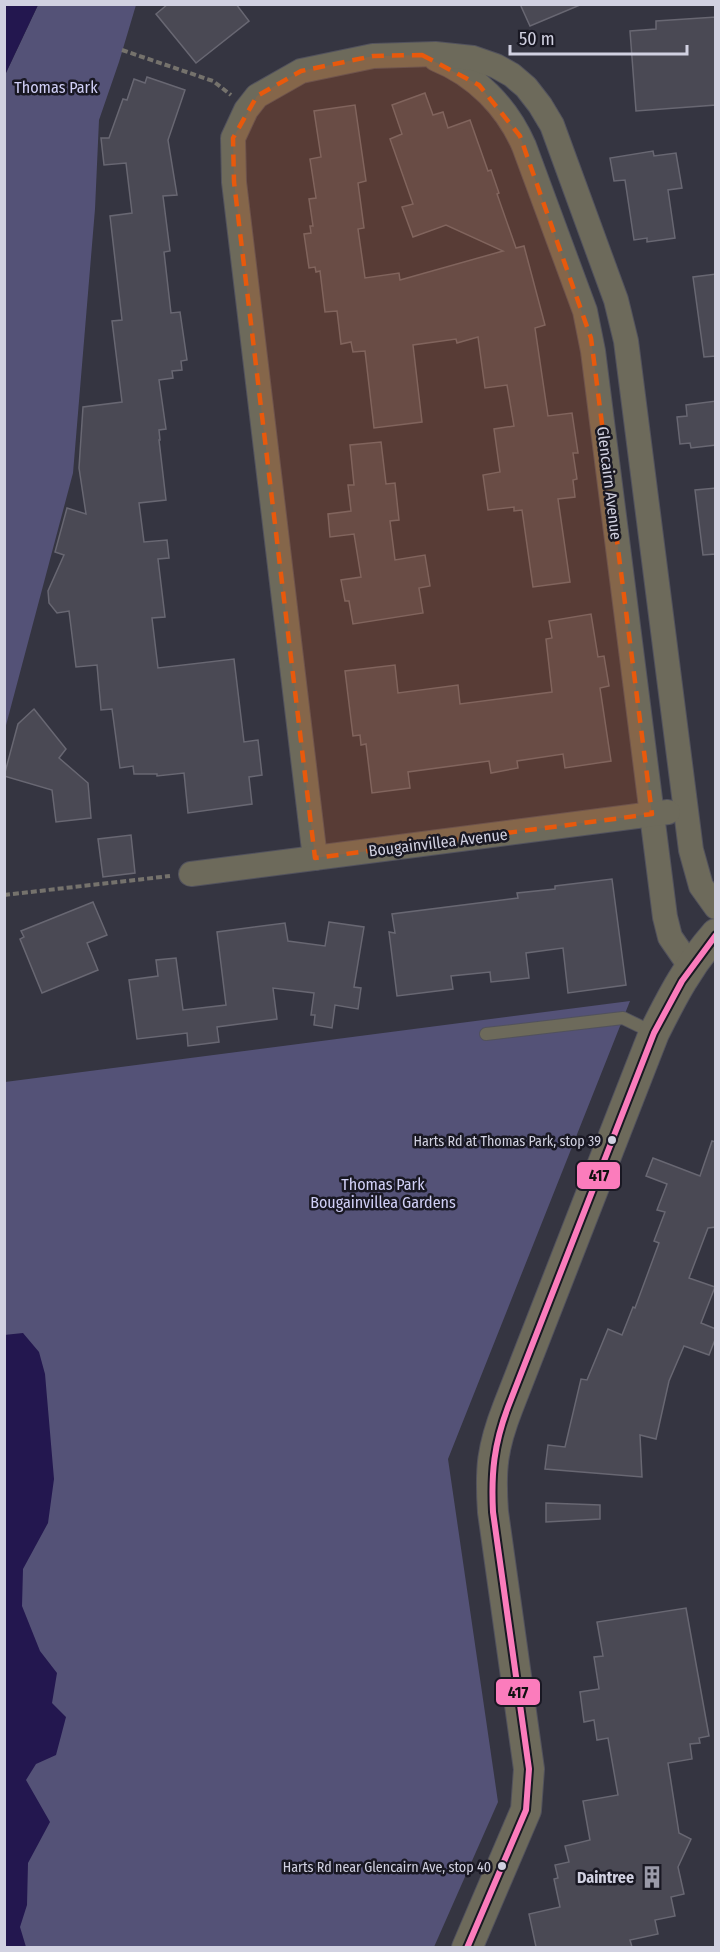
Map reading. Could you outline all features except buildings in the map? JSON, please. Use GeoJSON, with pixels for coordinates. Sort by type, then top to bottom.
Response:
{"type":"FeatureCollection","features":[{"type":"Feature","properties":{"kind":"street","name":"Glencairn Avenue"},"geometry":{"type":"LineString","coordinates":[[315,858],[234,182],[233,138],[246,110],[258,96],[301,71],[373,56],[446,54],[464,57],[507,71],[534,96],[552,125],[616,300],[625,333],[691,850],[705,893],[716,907]]}},
{"type":"Feature","properties":{"kind":"street","name":"Glencairn Avenue"},"geometry":{"type":"LineString","coordinates":[[422,55],[452,66],[469,77],[498,103],[515,127],[587,320],[593,351],[667,927],[670,937],[690,966]]}},
{"type":"Feature","properties":{"kind":"street","name":"Bougainvillea Avenue"},"geometry":{"type":"LineString","coordinates":[[191,874],[685,810]]}},
{"type":"Feature","properties":{"kind":"street"},"geometry":{"type":"LineString","coordinates":[[467,1947],[526,1810],[530,1769],[494,1521],[491,1489],[492,1458],[504,1415],[654,1032],[690,966],[716,934]]}},
{"type":"Feature","properties":{"kind":"lane"},"geometry":{"type":"LineString","coordinates":[[486,1034],[623,1018],[654,1032]]}},
{"type":"Feature","properties":{"kind":"path"},"geometry":{"type":"LineString","coordinates":[[122,51],[213,81],[237,101]]}},
{"type":"Feature","properties":{"kind":"path"},"geometry":{"type":"LineString","coordinates":[[4,895],[167,877]]}},
{"type":"Feature","properties":{"kind":"highlighted area"},"geometry":{"type":"Polygon","coordinates":[[[422,55],[479,85],[520,136],[591,338],[652,814],[315,858],[234,182],[233,138],[257,96],[301,71],[373,56],[422,55]]]}},
{"type":"Feature","properties":{"kind":"green space","name":"Thomas Park"},"geometry":{"type":"Polygon","coordinates":[[[38,5],[136,5],[99,120],[95,209],[73,473],[5,729],[5,75],[38,5]]]}},
{"type":"Feature","properties":{"kind":"green space","name":"Thomas Park Bougainvillea Gardens"},"geometry":{"type":"Polygon","coordinates":[[[630,1001],[448,1459],[498,1802],[434,1947],[5,1948],[5,1082],[630,1001]]]}},
{"type":"Feature","properties":{"kind":"shaded area"},"geometry":{"type":"Polygon","coordinates":[[[4,5],[38,5],[5,75],[4,5]]]}},
{"type":"Feature","properties":{"kind":"shaded area"},"geometry":{"type":"Polygon","coordinates":[[[23,1333],[39,1352],[45,1374],[54,1479],[48,1523],[23,1569],[22,1606],[40,1651],[57,1673],[52,1703],[66,1717],[56,1755],[36,1764],[26,1780],[50,1822],[28,1863],[27,1905],[20,1927],[26,1947],[5,1948],[4,1335],[23,1333]]]}},
{"type":"Feature","properties":{"kind":"transit line","name":"417"},"geometry":{"type":"LineString","coordinates":[[467,1948],[526,1810],[529,1769],[493,1512],[493,1471],[499,1434],[654,1033],[682,981],[716,935]]}},
{"type":"Feature","properties":{"kind":"place","name":"Harts Rd at Thomas Park, stop 39"},"geometry":{"type":"Point","coordinates":[612,1140]}},
{"type":"Feature","properties":{"kind":"place","name":"Harts Rd near Glencairn Ave, stop 40"},"geometry":{"type":"Point","coordinates":[502,1866]}},
{"type":"Feature","properties":{"kind":"place","name":"Daintree"},"geometry":{"type":"Point","coordinates":[652,1877]}}]}
